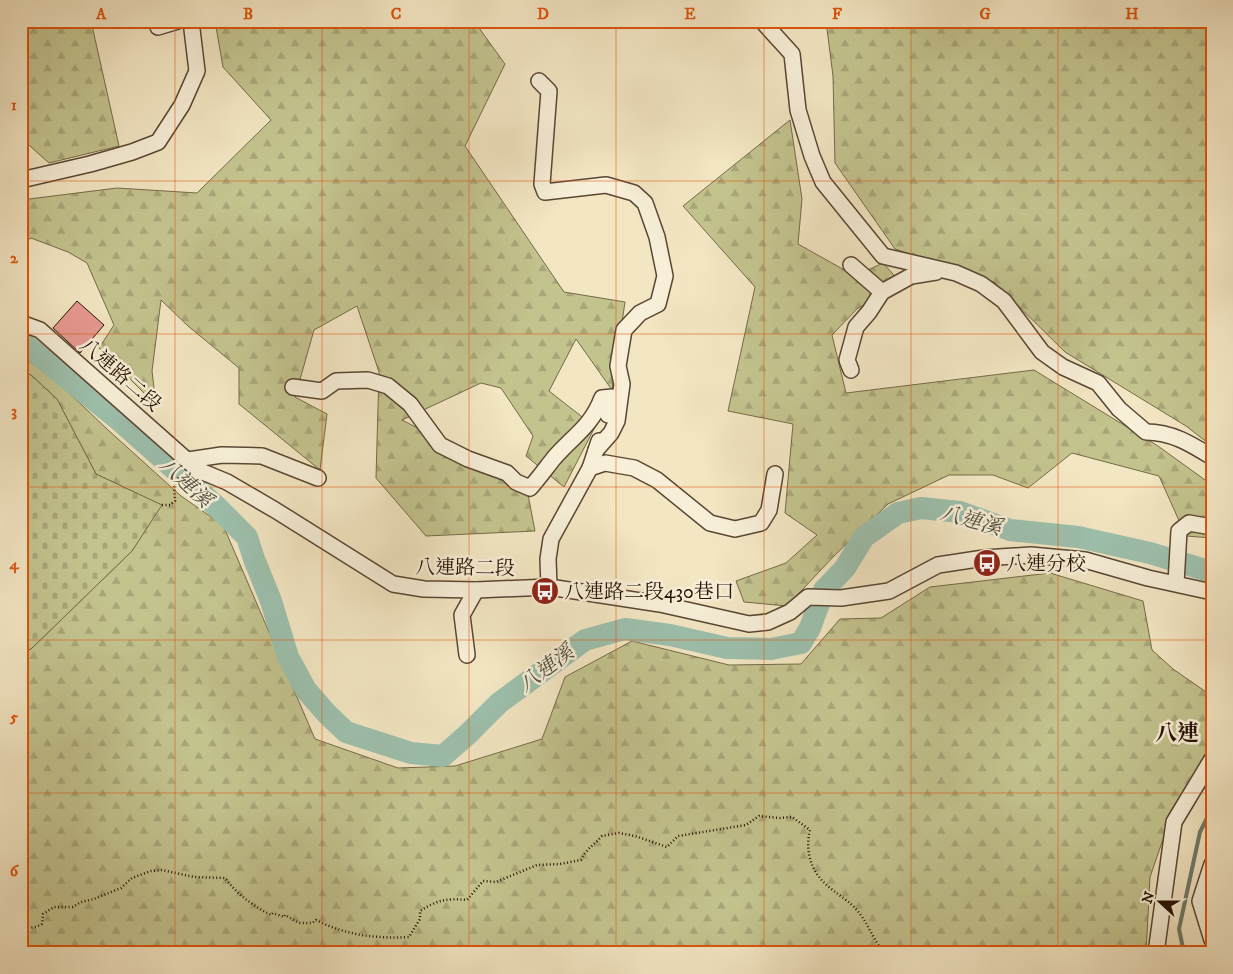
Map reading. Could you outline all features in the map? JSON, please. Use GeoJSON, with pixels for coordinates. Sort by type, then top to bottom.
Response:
{"type":"FeatureCollection","features":[{"type":"Feature","properties":{"kind":"street"},"geometry":{"type":"LineString","coordinates":[[158,27],[178,21]]}},
{"type":"Feature","properties":{"kind":"street"},"geometry":{"type":"LineString","coordinates":[[21,180],[90,164],[132,152],[158,142],[182,104],[197,71],[191,21]]}},
{"type":"Feature","properties":{"kind":"street"},"geometry":{"type":"LineString","coordinates":[[762,21],[792,54],[798,110],[812,156],[823,182],[883,256],[956,274],[980,284],[1004,301],[1042,352],[1063,367],[1098,383],[1119,409],[1146,432],[1159,432],[1182,439],[1212,458]]}},
{"type":"Feature","properties":{"kind":"street"},"geometry":{"type":"LineString","coordinates":[[540,82],[549,91],[542,184],[546,192],[606,185],[634,193],[645,203],[657,238],[665,276],[658,304],[640,313],[624,330],[618,366],[622,384],[617,421],[611,433],[596,450]]}},
{"type":"Feature","properties":{"kind":"street"},"geometry":{"type":"LineString","coordinates":[[850,265],[882,292]]}},
{"type":"Feature","properties":{"kind":"street"},"geometry":{"type":"LineString","coordinates":[[851,370],[847,360],[856,327],[882,292],[911,276],[943,271]]}},
{"type":"Feature","properties":{"kind":"street","name":"八連路二段"},"geometry":{"type":"LineString","coordinates":[[21,323],[40,330],[188,465],[227,482],[393,584],[424,589],[476,590],[549,587],[660,604],[749,624],[768,622],[790,612],[808,597],[841,598],[889,590],[938,565],[984,558],[1031,555],[1085,560],[1148,578],[1212,592]]}},
{"type":"Feature","properties":{"kind":"street"},"geometry":{"type":"LineString","coordinates":[[293,387],[322,391],[336,381],[368,380],[388,386],[410,404],[440,445],[468,459],[507,473],[516,482],[530,488],[554,458],[584,429],[598,409],[602,398],[612,397],[606,425],[590,468],[551,539],[548,559],[549,587]]}},
{"type":"Feature","properties":{"kind":"street"},"geometry":{"type":"LineString","coordinates":[[188,465],[222,455],[262,456],[318,478]]}},
{"type":"Feature","properties":{"kind":"street"},"geometry":{"type":"LineString","coordinates":[[590,468],[605,463],[634,468],[657,480],[710,523],[735,529],[761,523],[769,510],[774,474]]}},
{"type":"Feature","properties":{"kind":"street"},"geometry":{"type":"LineString","coordinates":[[1176,584],[1179,531],[1189,523],[1212,527]]}},
{"type":"Feature","properties":{"kind":"street"},"geometry":{"type":"LineString","coordinates":[[467,655],[462,615],[476,590]]}},
{"type":"Feature","properties":{"kind":"street"},"geometry":{"type":"LineString","coordinates":[[1156,953],[1174,822],[1212,760]]}},
{"type":"Feature","properties":{"kind":"street"},"geometry":{"type":"LineString","coordinates":[[1212,864],[1200,901],[1212,940]]}},
{"type":"Feature","properties":{"kind":"path"},"geometry":{"type":"LineString","coordinates":[[162,505],[170,505],[175,501],[174,483],[188,465]]}},
{"type":"Feature","properties":{"kind":"path"},"geometry":{"type":"LineString","coordinates":[[21,929],[36,927],[42,924],[43,914],[54,907],[73,907],[81,902],[121,888],[132,878],[151,871],[162,870],[194,877],[225,878],[234,890],[256,907],[271,915],[274,913],[284,917],[285,915],[299,922],[312,923],[316,920],[334,929],[375,938],[409,937],[420,919],[420,911],[431,904],[446,899],[467,900],[483,881],[496,882],[537,865],[560,864],[580,860],[585,851],[602,836],[620,833],[667,847],[678,836],[746,825],[759,816],[792,817],[810,830],[807,851],[815,873],[832,890],[848,901],[861,915],[880,947],[877,953]]}},
{"type":"Feature","properties":{"kind":"green space"},"geometry":{"type":"Polygon","coordinates":[[[21,21],[91,21],[119,146],[49,163],[21,138],[21,21]]]}},
{"type":"Feature","properties":{"kind":"green space"},"geometry":{"type":"Polygon","coordinates":[[[215,21],[474,21],[505,64],[465,146],[564,292],[625,302],[612,390],[576,339],[549,391],[595,427],[564,487],[526,456],[533,436],[501,388],[481,383],[402,420],[526,484],[535,531],[426,536],[376,478],[379,372],[357,306],[314,330],[295,397],[327,414],[320,470],[239,404],[239,368],[188,326],[161,300],[152,371],[156,405],[99,348],[114,325],[87,263],[68,252],[31,238],[21,244],[21,200],[117,188],[197,193],[271,120],[223,67],[215,21]]]}},
{"type":"Feature","properties":{"kind":"green space"},"geometry":{"type":"Polygon","coordinates":[[[826,21],[1212,21],[1212,446],[1186,426],[1065,352],[994,282],[895,249],[835,163],[833,76],[826,21]]]}},
{"type":"Feature","properties":{"kind":"green space"},"geometry":{"type":"Polygon","coordinates":[[[790,120],[802,199],[798,244],[855,276],[883,263],[901,283],[857,309],[832,335],[846,393],[1034,370],[1158,446],[1212,485],[1212,538],[1186,536],[1159,476],[1072,453],[1028,488],[993,475],[949,475],[888,504],[834,556],[787,606],[744,602],[736,581],[786,563],[817,535],[785,513],[793,424],[728,411],[755,287],[683,206],[790,120]]]}},
{"type":"Feature","properties":{"kind":"green space"},"geometry":{"type":"Polygon","coordinates":[[[21,358],[44,369],[181,496],[223,525],[315,739],[398,768],[455,766],[542,739],[565,677],[632,641],[729,665],[801,664],[840,619],[881,618],[930,587],[1050,573],[1143,601],[1152,650],[1173,669],[1212,696],[1212,743],[1172,813],[1150,877],[1146,953],[21,953],[21,652],[31,649],[132,551],[161,505],[96,474],[57,399],[31,375],[21,371],[21,358]]]}},
{"type":"Feature","properties":{"kind":"green space"},"geometry":{"type":"Polygon","coordinates":[[[21,371],[31,375],[57,399],[96,474],[162,505],[132,551],[31,649],[21,652],[21,371]]]}},
{"type":"Feature","properties":{"kind":"building"},"geometry":{"type":"Polygon","coordinates":[[[77,301],[104,325],[80,353],[53,328],[77,301]]]}},
{"type":"Feature","properties":{"kind":"waterway","name":"八連溪"},"geometry":{"type":"LineString","coordinates":[[21,341],[120,421],[216,506],[247,537],[271,601],[288,657],[306,690],[328,715],[346,732],[411,753],[443,756],[499,703],[585,640],[625,629],[670,635],[727,648],[771,649],[801,643],[810,628],[824,590],[845,568],[864,537],[898,513],[921,508],[960,512],[1010,530],[1078,537],[1150,553],[1212,572]]}},
{"type":"Feature","properties":{"kind":"waterway"},"geometry":{"type":"LineString","coordinates":[[1184,953],[1179,929],[1200,832],[1212,808]]}},
{"type":"Feature","properties":{"kind":"place","name":"八連分校"},"geometry":{"type":"Point","coordinates":[987,563]}},
{"type":"Feature","properties":{"kind":"place","name":"八連路二段430巷口"},"geometry":{"type":"Point","coordinates":[545,591]}},
{"type":"Feature","properties":{"kind":"district","name":"八連"},"geometry":{"type":"Point","coordinates":[1177,732]}}]}
